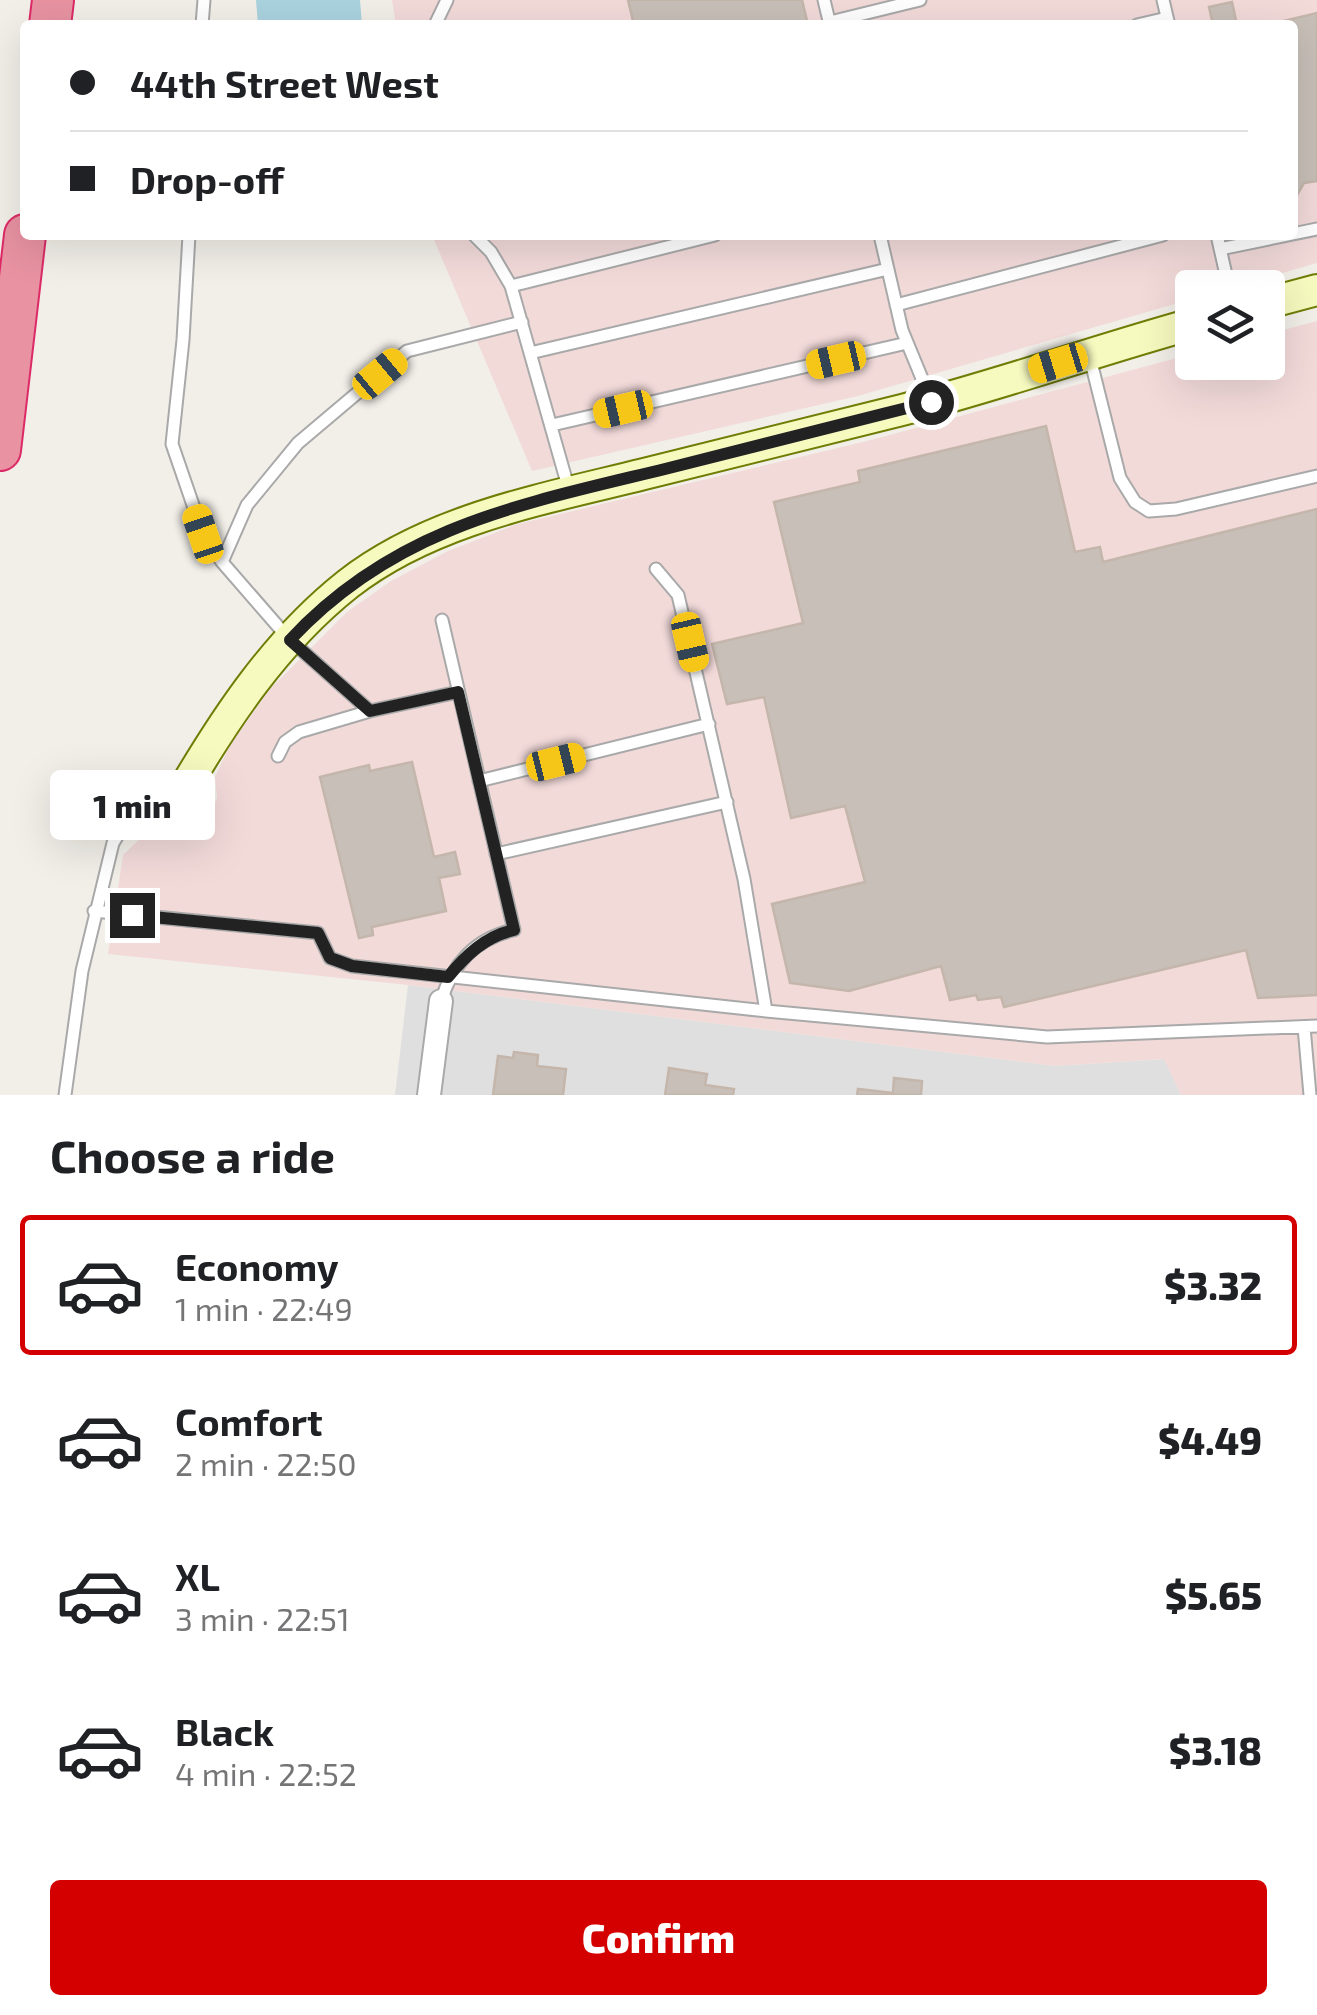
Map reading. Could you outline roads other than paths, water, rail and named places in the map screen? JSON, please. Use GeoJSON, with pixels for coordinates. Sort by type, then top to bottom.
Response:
{"type":"FeatureCollection","features":[{"type":"Feature","properties":{"kind":"highway"},"geometry":{"type":"LineString","coordinates":[[0,450],[24,240]]}},
{"type":"Feature","properties":{"kind":"street"},"geometry":{"type":"LineString","coordinates":[[1285,298],[1317,290]]}},
{"type":"Feature","properties":{"kind":"street"},"geometry":{"type":"LineString","coordinates":[[180,797],[222,726],[290,640],[350,583],[395,554],[462,525],[570,492],[931,402],[1175,329]]}},
{"type":"Feature","properties":{"kind":"street"},"geometry":{"type":"LineString","coordinates":[[429,1095],[441,1001]]}},
{"type":"Feature","properties":{"kind":"lane"},"geometry":{"type":"LineString","coordinates":[[845,20],[920,0]]}},
{"type":"Feature","properties":{"kind":"lane"},"geometry":{"type":"LineString","coordinates":[[189,240],[172,444],[203,534],[222,562],[290,640],[370,711]]}},
{"type":"Feature","properties":{"kind":"lane"},"geometry":{"type":"LineString","coordinates":[[479,240],[511,286],[570,492]]}},
{"type":"Feature","properties":{"kind":"lane"},"geometry":{"type":"LineString","coordinates":[[511,286],[696,240]]}},
{"type":"Feature","properties":{"kind":"lane"},"geometry":{"type":"LineString","coordinates":[[881,240],[907,343],[931,402]]}},
{"type":"Feature","properties":{"kind":"lane"},"geometry":{"type":"LineString","coordinates":[[896,305],[1144,240]]}},
{"type":"Feature","properties":{"kind":"lane"},"geometry":{"type":"LineString","coordinates":[[1218,240],[1225,270]]}},
{"type":"Feature","properties":{"kind":"lane"},"geometry":{"type":"LineString","coordinates":[[1220,249],[1264,240]]}},
{"type":"Feature","properties":{"kind":"lane"},"geometry":{"type":"LineString","coordinates":[[530,353],[888,270]]}},
{"type":"Feature","properties":{"kind":"lane"},"geometry":{"type":"LineString","coordinates":[[222,562],[248,505],[298,443],[407,351],[522,322]]}},
{"type":"Feature","properties":{"kind":"lane"},"geometry":{"type":"LineString","coordinates":[[552,426],[907,343]]}},
{"type":"Feature","properties":{"kind":"lane"},"geometry":{"type":"LineString","coordinates":[[1089,353],[1120,478],[1136,502],[1149,511],[1176,509],[1317,476]]}},
{"type":"Feature","properties":{"kind":"lane"},"geometry":{"type":"LineString","coordinates":[[656,569],[678,595],[744,879],[766,1011]]}},
{"type":"Feature","properties":{"kind":"lane"},"geometry":{"type":"LineString","coordinates":[[441,1001],[448,977],[466,955],[499,933],[514,930],[442,620]]}},
{"type":"Feature","properties":{"kind":"lane"},"geometry":{"type":"LineString","coordinates":[[278,756],[285,742],[299,732],[370,711],[458,692]]}},
{"type":"Feature","properties":{"kind":"lane"},"geometry":{"type":"LineString","coordinates":[[479,781],[709,724]]}},
{"type":"Feature","properties":{"kind":"lane"},"geometry":{"type":"LineString","coordinates":[[64,1095],[82,971],[113,843],[123,824],[156,802],[180,797]]}},
{"type":"Feature","properties":{"kind":"lane"},"geometry":{"type":"LineString","coordinates":[[496,854],[726,802]]}},
{"type":"Feature","properties":{"kind":"lane"},"geometry":{"type":"LineString","coordinates":[[94,912],[318,933],[330,958],[352,966],[766,1011],[1047,1037],[1310,1027],[1310,1095]]}},
{"type":"Feature","properties":{"kind":"water"},"geometry":{"type":"Polygon","coordinates":[[[256,0],[360,0],[362,20],[258,20],[256,0]]]}}]}
